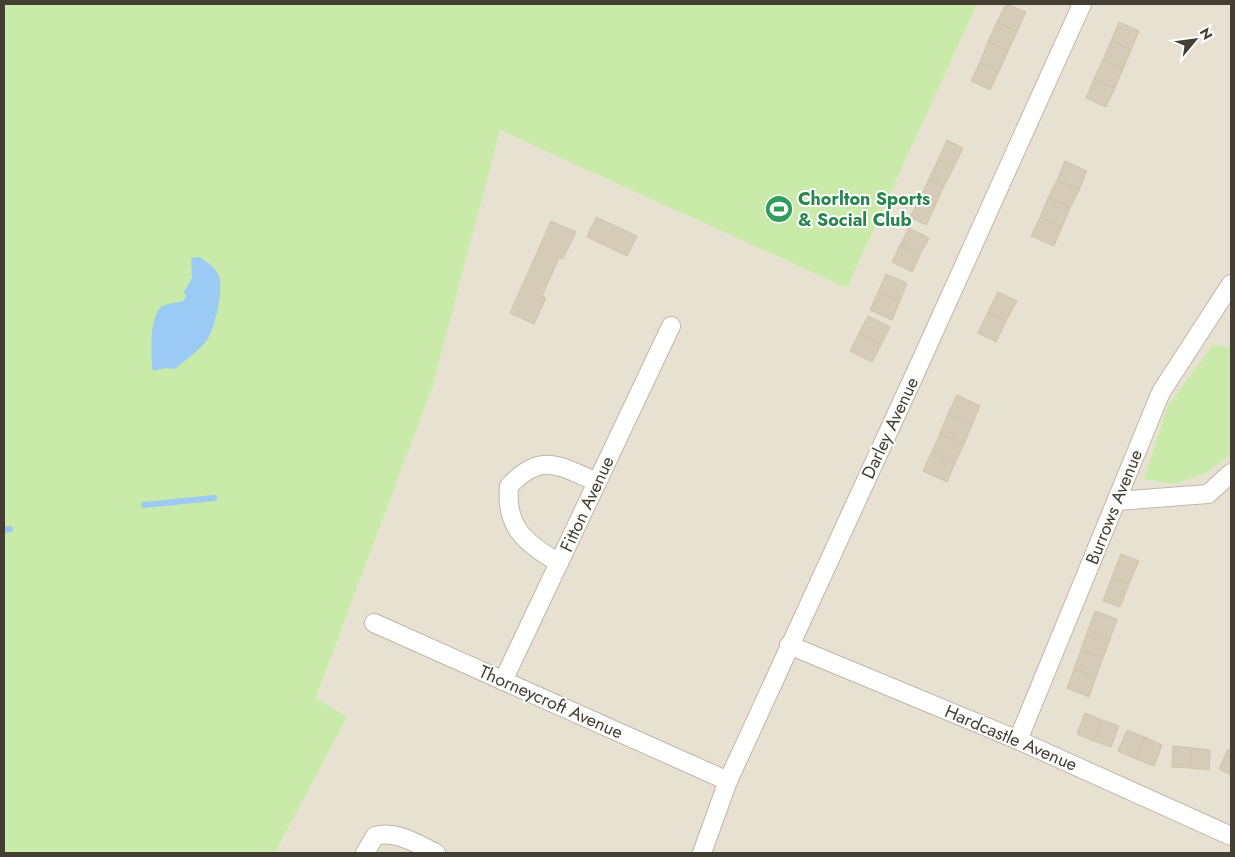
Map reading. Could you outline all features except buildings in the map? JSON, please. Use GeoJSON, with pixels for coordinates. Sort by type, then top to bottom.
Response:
{"type":"FeatureCollection","features":[{"type":"Feature","properties":{"kind":"street","name":"Darley Avenue"},"geometry":{"type":"LineString","coordinates":[[702,853],[728,781],[1082,4]]}},
{"type":"Feature","properties":{"kind":"street","name":"Burrows Avenue"},"geometry":{"type":"LineString","coordinates":[[1018,740],[1118,501],[1161,392],[1229,295]]}},
{"type":"Feature","properties":{"kind":"street","name":"Fitton Avenue"},"geometry":{"type":"LineString","coordinates":[[503,681],[671,326]]}},
{"type":"Feature","properties":{"kind":"street"},"geometry":{"type":"LineString","coordinates":[[559,563],[535,548],[519,532],[509,515],[509,486],[524,471],[542,463],[564,468],[597,482]]}},
{"type":"Feature","properties":{"kind":"street"},"geometry":{"type":"LineString","coordinates":[[1118,501],[1208,494],[1231,473]]}},
{"type":"Feature","properties":{"kind":"street","name":"Thorneycroft Avenue"},"geometry":{"type":"LineString","coordinates":[[374,623],[728,781]]}},
{"type":"Feature","properties":{"kind":"street","name":"Hardcastle Avenue"},"geometry":{"type":"LineString","coordinates":[[789,645],[1018,740],[1231,836]]}},
{"type":"Feature","properties":{"kind":"street"},"geometry":{"type":"LineString","coordinates":[[365,853],[374,836],[384,833],[400,836],[436,853]]}},
{"type":"Feature","properties":{"kind":"shaded area"},"geometry":{"type":"Polygon","coordinates":[[[977,4],[1231,4],[1231,853],[275,853],[347,717],[316,699],[433,385],[500,129],[847,288],[977,4]]]}},
{"type":"Feature","properties":{"kind":"green space"},"geometry":{"type":"Polygon","coordinates":[[[4,4],[977,4],[847,288],[500,130],[433,385],[316,698],[347,717],[275,853],[4,853],[4,4]]]}},
{"type":"Feature","properties":{"kind":"green space"},"geometry":{"type":"Polygon","coordinates":[[[1213,345],[1231,348],[1230,455],[1204,474],[1174,484],[1144,479],[1168,406],[1213,345]]]}},
{"type":"Feature","properties":{"kind":"water"},"geometry":{"type":"Polygon","coordinates":[[[199,257],[215,270],[220,282],[218,308],[210,335],[200,348],[175,369],[166,368],[153,371],[152,330],[156,314],[162,306],[183,301],[186,297],[184,292],[192,278],[191,258],[199,257]]]}},
{"type":"Feature","properties":{"kind":"waterway"},"geometry":{"type":"LineString","coordinates":[[144,505],[214,498]]}},
{"type":"Feature","properties":{"kind":"waterway"},"geometry":{"type":"LineString","coordinates":[[4,530],[10,529]]}},
{"type":"Feature","properties":{"kind":"place","name":"Chorlton Sports & Social Club"},"geometry":{"type":"Point","coordinates":[779,209]}}]}
